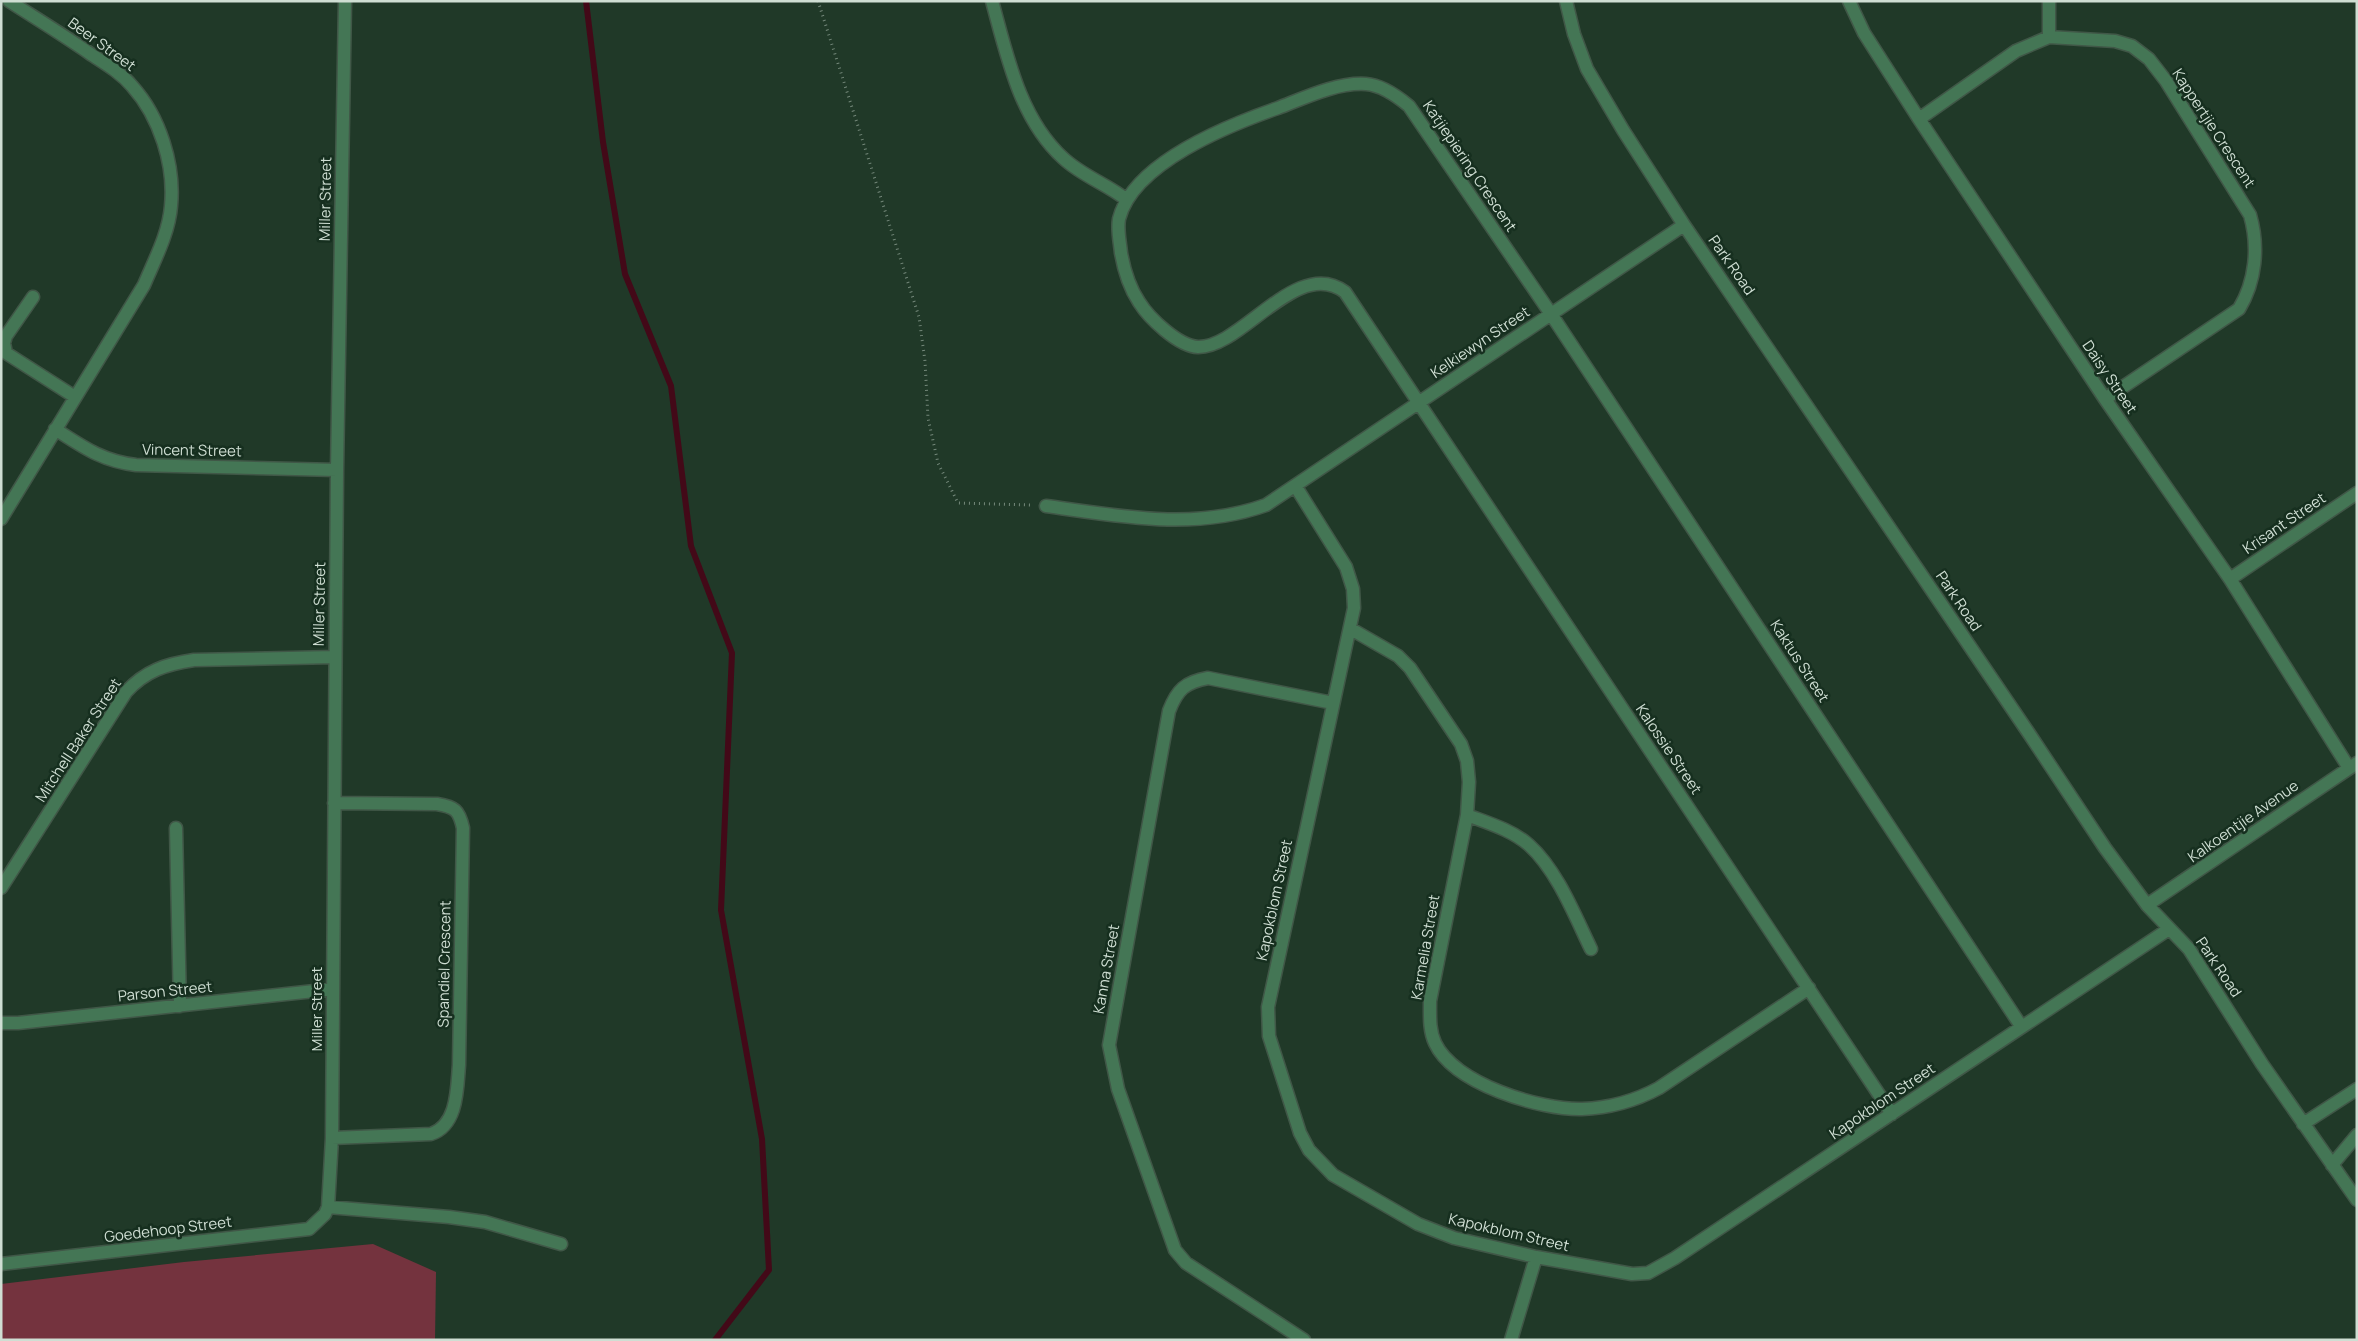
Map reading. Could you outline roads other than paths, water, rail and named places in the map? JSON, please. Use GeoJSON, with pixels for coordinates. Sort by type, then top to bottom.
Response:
{"type":"FeatureCollection","features":[{"type":"Feature","properties":{"kind":"street","name":"Beer Street"},"geometry":{"type":"LineString","coordinates":[[1,518],[144,285],[160,246],[171,208],[172,182],[168,158],[145,104],[132,86],[116,72],[9,1]]}},
{"type":"Feature","properties":{"kind":"street","name":"Miller Street"},"geometry":{"type":"LineString","coordinates":[[328,1207],[332,1138],[337,470],[345,1]]}},
{"type":"Feature","properties":{"kind":"street"},"geometry":{"type":"LineString","coordinates":[[992,1],[1008,57],[1031,118],[1064,159],[1084,174],[1117,192],[1126,200]]}},
{"type":"Feature","properties":{"kind":"street","name":"Park Road"},"geometry":{"type":"LineString","coordinates":[[1566,1],[1574,34],[1587,69],[1618,122],[1684,225],[2019,718],[2104,848],[2147,905],[2190,949],[2262,1064],[2357,1200]]}},
{"type":"Feature","properties":{"kind":"street","name":"Daisy Street"},"geometry":{"type":"LineString","coordinates":[[1849,1],[1864,33],[1919,119],[2105,399],[2230,580],[2353,766]]}},
{"type":"Feature","properties":{"kind":"street"},"geometry":{"type":"LineString","coordinates":[[2049,1],[2049,37]]}},
{"type":"Feature","properties":{"kind":"street","name":"Kappertjie Crescent"},"geometry":{"type":"LineString","coordinates":[[1919,119],[2016,51],[2049,37],[2116,41],[2132,46],[2149,59],[2166,81],[2250,214],[2255,234],[2251,283],[2239,309],[2105,399]]}},
{"type":"Feature","properties":{"kind":"street","name":"Katjiepiering Crescent"},"geometry":{"type":"LineString","coordinates":[[1419,402],[1345,292],[1334,285],[1320,283],[1300,288],[1212,344],[1198,347],[1186,344],[1161,328],[1139,302],[1124,272],[1119,220],[1126,200],[1147,176],[1186,149],[1232,124],[1334,89],[1365,84],[1376,86],[1396,96],[1409,106],[1551,314]]}},
{"type":"Feature","properties":{"kind":"street","name":"Kelkiewyn Street"},"geometry":{"type":"LineString","coordinates":[[1046,506],[1146,520],[1218,518],[1243,514],[1266,505],[1684,225]]}},
{"type":"Feature","properties":{"kind":"street"},"geometry":{"type":"LineString","coordinates":[[33,298],[6,336],[4,343],[6,353],[75,397]]}},
{"type":"Feature","properties":{"kind":"street","name":"Kaktus Street"},"geometry":{"type":"LineString","coordinates":[[1551,314],[2021,1026]]}},
{"type":"Feature","properties":{"kind":"street","name":"Kalossie Street"},"geometry":{"type":"LineString","coordinates":[[1419,402],[1892,1114]]}},
{"type":"Feature","properties":{"kind":"street","name":"Vincent Street"},"geometry":{"type":"LineString","coordinates":[[55,429],[98,456],[116,463],[136,466],[337,470]]}},
{"type":"Feature","properties":{"kind":"street","name":"Kapokblom Street"},"geometry":{"type":"LineString","coordinates":[[1296,486],[1346,567],[1353,589],[1354,608],[1268,1007],[1269,1036],[1300,1134],[1309,1150],[1333,1175],[1418,1224],[1454,1238],[1536,1257],[1632,1274],[1648,1273],[1675,1258],[2169,929]]}},
{"type":"Feature","properties":{"kind":"street","name":"Krisant Street"},"geometry":{"type":"LineString","coordinates":[[2230,580],[2357,494]]}},
{"type":"Feature","properties":{"kind":"street","name":"Karmelia Street"},"geometry":{"type":"LineString","coordinates":[[1351,629],[1398,656],[1410,668],[1461,744],[1468,768],[1467,815],[1430,1001],[1430,1025],[1435,1042],[1446,1060],[1479,1084],[1517,1098],[1553,1106],[1580,1109],[1618,1104],[1643,1096],[1659,1088],[1809,988]]}},
{"type":"Feature","properties":{"kind":"street","name":"Mitchell Baker Street"},"geometry":{"type":"LineString","coordinates":[[1,888],[126,692],[137,679],[160,667],[194,660],[335,657]]}},
{"type":"Feature","properties":{"kind":"street","name":"Kanna Street"},"geometry":{"type":"LineString","coordinates":[[1304,1340],[1186,1263],[1176,1250],[1118,1089],[1109,1045],[1169,711],[1175,696],[1182,687],[1194,681],[1208,678],[1333,702]]}},
{"type":"Feature","properties":{"kind":"street","name":"Kalkoentjie Avenue"},"geometry":{"type":"LineString","coordinates":[[2147,905],[2353,766]]}},
{"type":"Feature","properties":{"kind":"street","name":"Spandiel Crescent"},"geometry":{"type":"LineString","coordinates":[[332,1138],[431,1134],[443,1126],[452,1113],[456,1098],[459,1065],[463,828],[460,815],[449,806],[437,804],[334,803]]}},
{"type":"Feature","properties":{"kind":"street"},"geometry":{"type":"LineString","coordinates":[[1467,815],[1506,830],[1529,845],[1549,869],[1591,948]]}},
{"type":"Feature","properties":{"kind":"street"},"geometry":{"type":"LineString","coordinates":[[176,828],[180,1006]]}},
{"type":"Feature","properties":{"kind":"street","name":"Parson Street"},"geometry":{"type":"LineString","coordinates":[[1,1023],[18,1023],[332,989]]}},
{"type":"Feature","properties":{"kind":"street"},"geometry":{"type":"LineString","coordinates":[[2304,1124],[2357,1089]]}},
{"type":"Feature","properties":{"kind":"street"},"geometry":{"type":"LineString","coordinates":[[2332,1164],[2357,1135]]}},
{"type":"Feature","properties":{"kind":"street"},"geometry":{"type":"LineString","coordinates":[[328,1207],[485,1222],[561,1244]]}},
{"type":"Feature","properties":{"kind":"street","name":"Goedehoop Street"},"geometry":{"type":"LineString","coordinates":[[1,1264],[309,1229],[325,1214],[328,1207]]}},
{"type":"Feature","properties":{"kind":"street"},"geometry":{"type":"LineString","coordinates":[[1511,1340],[1536,1257]]}},
{"type":"Feature","properties":{"kind":"waterway"},"geometry":{"type":"LineString","coordinates":[[586,1],[603,142],[625,274],[671,386],[691,546],[732,653],[721,910],[762,1139],[769,1270],[715,1340]]}}]}
